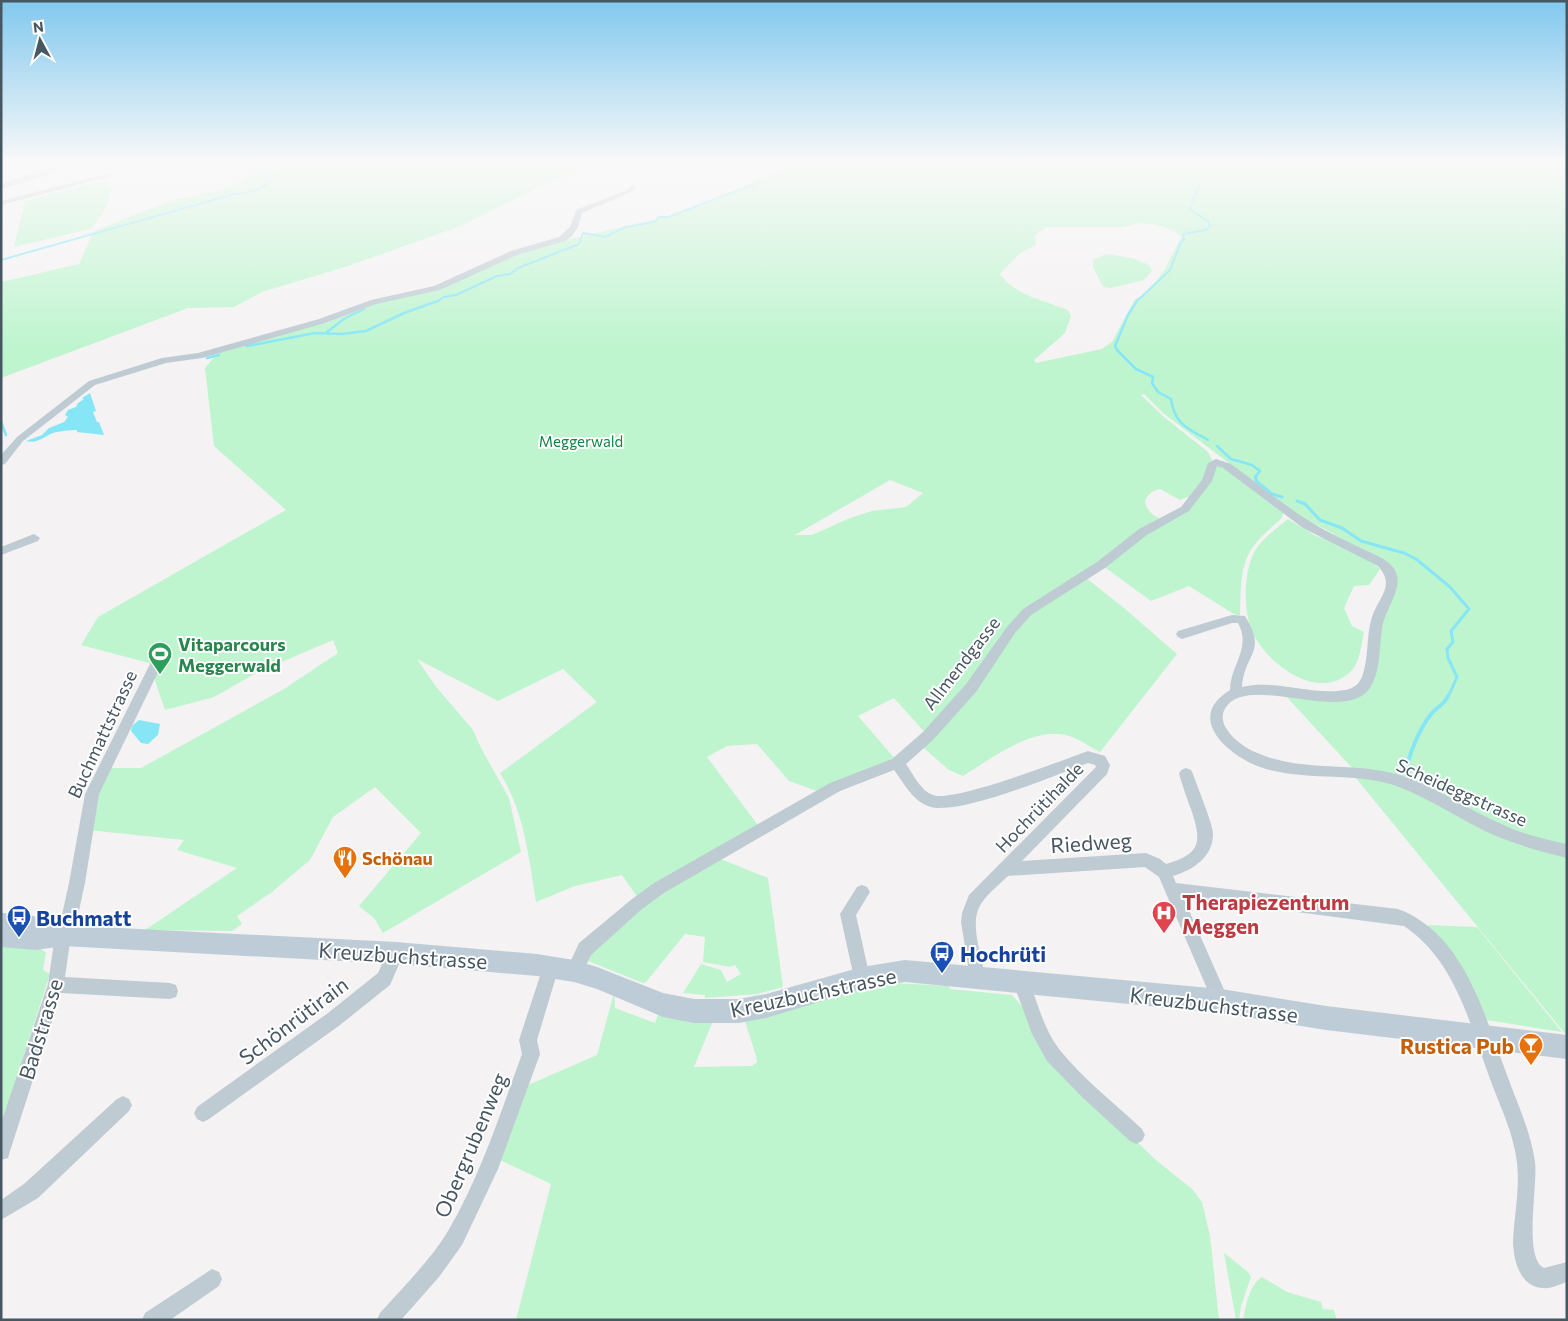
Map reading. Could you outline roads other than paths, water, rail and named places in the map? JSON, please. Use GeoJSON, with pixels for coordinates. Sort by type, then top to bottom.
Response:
{"type":"FeatureCollection","features":[{"type":"Feature","properties":{"kind":"street"},"geometry":{"type":"LineString","coordinates":[[1,462],[20,439],[92,383],[170,359],[215,352],[322,322],[374,302],[424,292],[514,253],[562,239],[569,234],[575,224]]}},
{"type":"Feature","properties":{"kind":"street","name":"Allmendgasse"},"geometry":{"type":"LineString","coordinates":[[574,971],[585,949],[637,904],[659,888],[829,791],[898,763],[928,736],[971,688],[1011,630],[1027,612],[1101,564],[1143,532],[1185,509],[1207,481],[1212,464],[1216,462],[1227,466],[1307,525],[1374,558],[1388,567],[1393,583],[1378,618],[1368,678],[1361,690],[1340,696],[1272,691],[1236,692]]}},
{"type":"Feature","properties":{"kind":"street"},"geometry":{"type":"LineString","coordinates":[[1,551],[34,538]]}},
{"type":"Feature","properties":{"kind":"street","name":"Scheideggstrasse"},"geometry":{"type":"LineString","coordinates":[[1182,634],[1232,619],[1241,619],[1246,624],[1249,653],[1235,684],[1236,692],[1221,704],[1217,720],[1220,730],[1235,747],[1260,762],[1275,766],[1357,772],[1398,780],[1507,834],[1567,851]]}},
{"type":"Feature","properties":{"kind":"street","name":"Buchmattstrasse"},"geometry":{"type":"LineString","coordinates":[[63,935],[70,915],[77,883],[92,794],[155,666]]}},
{"type":"Feature","properties":{"kind":"street","name":"Hochrütihalde"},"geometry":{"type":"LineString","coordinates":[[898,763],[922,795],[932,802],[941,804],[968,798],[1088,757],[1100,760],[1103,764],[1102,770],[974,900],[969,915],[978,978]]}},
{"type":"Feature","properties":{"kind":"street"},"geometry":{"type":"LineString","coordinates":[[1186,774],[1206,833],[1202,850],[1186,865],[1164,872],[1221,1001]]}},
{"type":"Feature","properties":{"kind":"street","name":"Riedweg"},"geometry":{"type":"LineString","coordinates":[[1004,869],[1146,860],[1155,864],[1164,872]]}},
{"type":"Feature","properties":{"kind":"street"},"geometry":{"type":"LineString","coordinates":[[1172,890],[1188,890],[1406,918],[1424,931],[1456,972],[1467,993],[1516,1123],[1526,1162],[1528,1196],[1523,1246],[1526,1262],[1537,1277],[1544,1280],[1567,1272]]}},
{"type":"Feature","properties":{"kind":"street"},"geometry":{"type":"LineString","coordinates":[[862,892],[848,914],[862,978]]}},
{"type":"Feature","properties":{"kind":"street","name":"Kreuzbuchstrasse"},"geometry":{"type":"LineString","coordinates":[[1,923],[42,928],[63,935]]}},
{"type":"Feature","properties":{"kind":"street","name":"Kreuzbuchstrasse"},"geometry":{"type":"LineString","coordinates":[[1,936],[36,939],[63,935],[396,953],[551,967],[574,971],[596,978],[663,1005],[714,1012],[739,1011],[766,1006],[862,978],[905,971],[1139,995],[1221,1001],[1326,1018],[1567,1047]]}},
{"type":"Feature","properties":{"kind":"street","name":"Badstrasse"},"geometry":{"type":"LineString","coordinates":[[1,1151],[56,984],[63,935]]}},
{"type":"Feature","properties":{"kind":"street","name":"Schönrütirain"},"geometry":{"type":"LineString","coordinates":[[203,1113],[312,1035],[384,979],[396,953]]}},
{"type":"Feature","properties":{"kind":"street","name":"Obergrubenweg"},"geometry":{"type":"LineString","coordinates":[[387,1320],[432,1270],[456,1238],[489,1169],[531,1054],[528,1040],[551,967]]}},
{"type":"Feature","properties":{"kind":"street"},"geometry":{"type":"LineString","coordinates":[[1021,982],[1038,1028],[1053,1055],[1089,1092],[1136,1134]]}},
{"type":"Feature","properties":{"kind":"street"},"geometry":{"type":"LineString","coordinates":[[56,984],[170,991]]}},
{"type":"Feature","properties":{"kind":"street"},"geometry":{"type":"LineString","coordinates":[[1,1211],[32,1191],[123,1105]]}},
{"type":"Feature","properties":{"kind":"street"},"geometry":{"type":"LineString","coordinates":[[152,1320],[212,1279]]}},
{"type":"Feature","properties":{"kind":"water"},"geometry":{"type":"Polygon","coordinates":[[[90,393],[96,411],[93,412],[104,435],[68,430],[53,433],[37,441],[26,441],[42,435],[49,428],[64,422],[68,417],[65,415],[68,410],[76,407],[84,399],[82,398],[90,393]]]}},
{"type":"Feature","properties":{"kind":"water"},"geometry":{"type":"Polygon","coordinates":[[[139,720],[160,724],[158,735],[148,744],[141,743],[131,731],[132,726],[139,720]]]}},
{"type":"Feature","properties":{"kind":"waterway"},"geometry":{"type":"LineString","coordinates":[[1,260],[129,224]]}},
{"type":"Feature","properties":{"kind":"waterway"},"geometry":{"type":"LineString","coordinates":[[437,301],[444,297],[456,295],[497,276],[510,274],[518,268],[579,244],[583,233],[605,237],[626,227],[645,224]]}},
{"type":"Feature","properties":{"kind":"waterway"},"geometry":{"type":"LineString","coordinates":[[1137,301],[1170,270],[1181,242],[1184,240],[1183,234],[1206,230],[1210,226],[1209,224]]}},
{"type":"Feature","properties":{"kind":"waterway"},"geometry":{"type":"LineString","coordinates":[[247,346],[315,333],[342,334],[366,331],[404,313],[437,301]]}},
{"type":"Feature","properties":{"kind":"waterway"},"geometry":{"type":"LineString","coordinates":[[1137,301],[1128,315],[1115,346],[1117,350],[1136,369],[1153,377],[1152,383],[1158,392],[1171,399],[1176,415],[1183,425],[1208,440]]}},
{"type":"Feature","properties":{"kind":"waterway"},"geometry":{"type":"LineString","coordinates":[[327,332],[344,319],[364,309]]}},
{"type":"Feature","properties":{"kind":"waterway"},"geometry":{"type":"LineString","coordinates":[[207,358],[219,355]]}},
{"type":"Feature","properties":{"kind":"waterway"},"geometry":{"type":"LineString","coordinates":[[1,422],[6,435]]}},
{"type":"Feature","properties":{"kind":"waterway"},"geometry":{"type":"LineString","coordinates":[[1217,446],[1231,459],[1252,465],[1260,471],[1255,477]]}},
{"type":"Feature","properties":{"kind":"waterway"},"geometry":{"type":"LineString","coordinates":[[1256,476],[1256,481],[1272,494],[1282,497]]}},
{"type":"Feature","properties":{"kind":"waterway"},"geometry":{"type":"LineString","coordinates":[[1297,501],[1305,504],[1320,520],[1342,528],[1361,541],[1404,553],[1416,559],[1450,587],[1469,609],[1451,631],[1453,642],[1447,649],[1448,658],[1457,677],[1448,697]]}},
{"type":"Feature","properties":{"kind":"waterway"},"geometry":{"type":"LineString","coordinates":[[1407,766],[1424,724],[1448,696]]}},
{"type":"Feature","properties":{"kind":"place","name":"Vitaparcours Meggerwald"},"geometry":{"type":"Point","coordinates":[160,675]}},
{"type":"Feature","properties":{"kind":"place","name":"Schönau"},"geometry":{"type":"Point","coordinates":[345,879]}},
{"type":"Feature","properties":{"kind":"place","name":"Therapiezentrum Meggen"},"geometry":{"type":"Point","coordinates":[1164,934]}},
{"type":"Feature","properties":{"kind":"place","name":"Buchmatt"},"geometry":{"type":"Point","coordinates":[19,938]}},
{"type":"Feature","properties":{"kind":"place","name":"Hochrüti"},"geometry":{"type":"Point","coordinates":[942,974]}},
{"type":"Feature","properties":{"kind":"place","name":"Rustica Pub"},"geometry":{"type":"Point","coordinates":[1531,1066]}},
{"type":"Feature","properties":{"kind":"park label","name":"Meggerwald"},"geometry":{"type":"Point","coordinates":[581,441]}}]}
